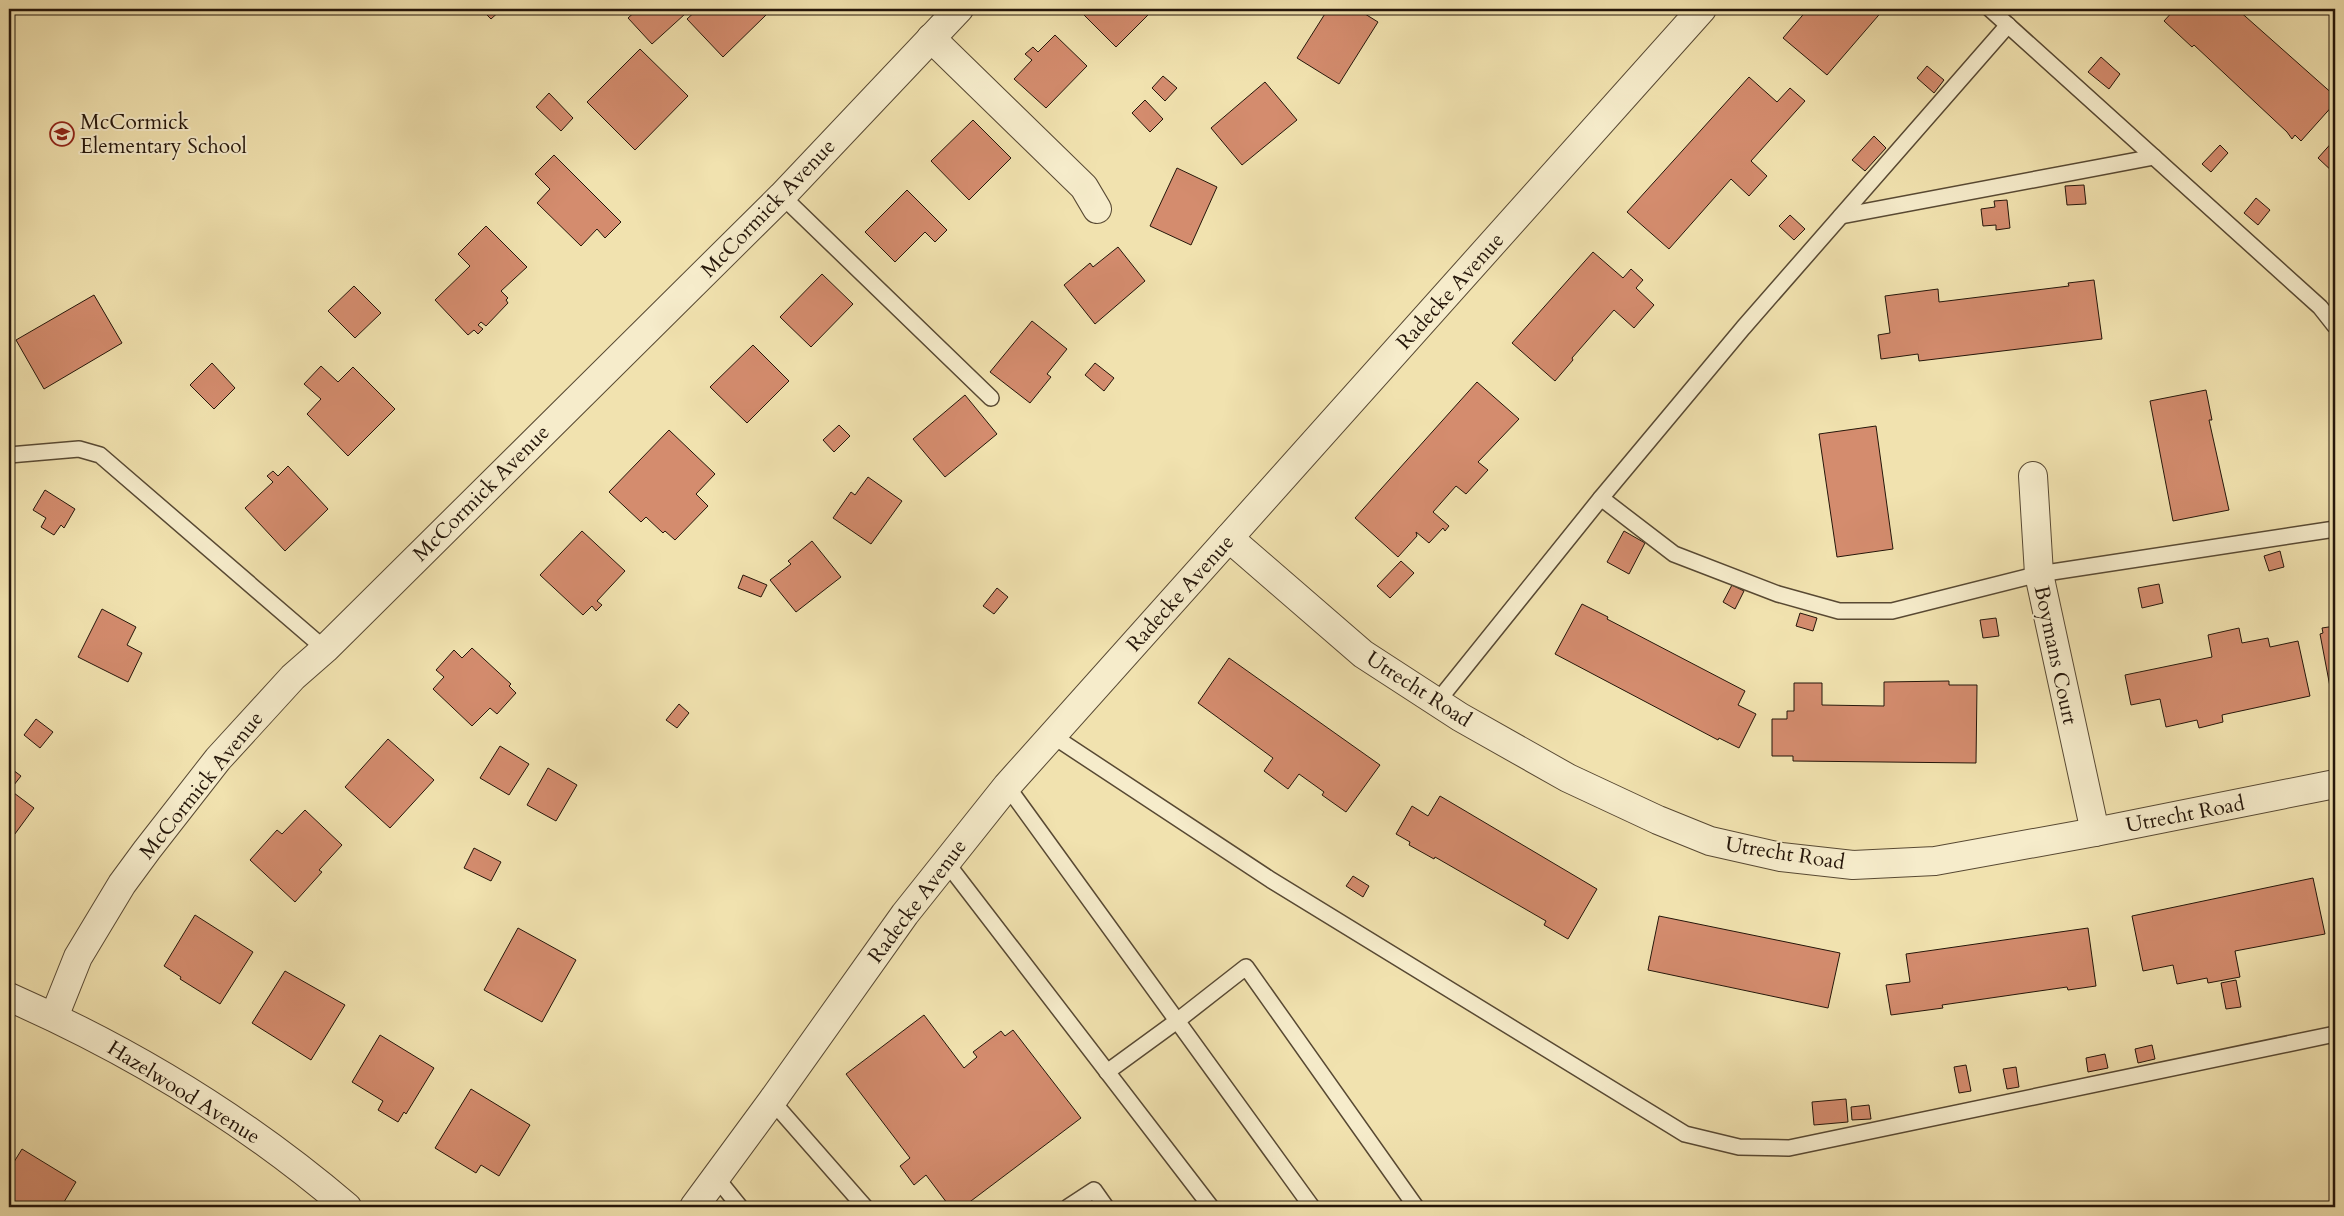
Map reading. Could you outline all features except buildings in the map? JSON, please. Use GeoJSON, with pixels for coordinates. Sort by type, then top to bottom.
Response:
{"type":"FeatureCollection","features":[{"type":"Feature","properties":{"kind":"street","name":"McCormick Avenue"},"geometry":{"type":"LineString","coordinates":[[54,1017],[78,957],[122,884],[218,758],[293,677],[325,649],[782,196],[930,38],[960,9]]}},
{"type":"Feature","properties":{"kind":"street","name":"Radecke Avenue"},"geometry":{"type":"LineString","coordinates":[[694,1207],[905,914],[1007,786],[1702,9]]}},
{"type":"Feature","properties":{"kind":"street"},"geometry":{"type":"LineString","coordinates":[[930,38],[1084,187],[1098,210]]}},
{"type":"Feature","properties":{"kind":"street","name":"Boymans Court"},"geometry":{"type":"LineString","coordinates":[[2033,476],[2039,574],[2095,832]]}},
{"type":"Feature","properties":{"kind":"street","name":"Utrecht Road"},"geometry":{"type":"LineString","coordinates":[[1230,538],[1363,654],[1437,702],[1568,778],[1658,820],[1710,841],[1781,857],[1853,865],[1935,862],[2335,784]]}},
{"type":"Feature","properties":{"kind":"street","name":"Hazelwood Avenue"},"geometry":{"type":"LineString","coordinates":[[9,997],[54,1017],[124,1053],[208,1101],[296,1164],[347,1207]]}},
{"type":"Feature","properties":{"kind":"lane"},"geometry":{"type":"LineString","coordinates":[[1990,9],[2320,307],[2335,326]]}},
{"type":"Feature","properties":{"kind":"lane"},"geometry":{"type":"LineString","coordinates":[[1437,702],[1601,498],[1737,336],[2008,25]]}},
{"type":"Feature","properties":{"kind":"lane"},"geometry":{"type":"LineString","coordinates":[[1841,216],[2154,157]]}},
{"type":"Feature","properties":{"kind":"lane"},"geometry":{"type":"LineString","coordinates":[[782,196],[990,398]]}},
{"type":"Feature","properties":{"kind":"lane"},"geometry":{"type":"LineString","coordinates":[[9,454],[79,449],[100,455],[325,649]]}},
{"type":"Feature","properties":{"kind":"lane"},"geometry":{"type":"LineString","coordinates":[[1601,498],[1674,554],[1778,594],[1839,611],[1892,611],[2039,574],[2335,529]]}},
{"type":"Feature","properties":{"kind":"lane"},"geometry":{"type":"LineString","coordinates":[[1053,736],[1271,880],[1685,1134],[1739,1146],[1789,1148],[2335,1034]]}},
{"type":"Feature","properties":{"kind":"lane"},"geometry":{"type":"LineString","coordinates":[[1007,786],[1312,1207]]}},
{"type":"Feature","properties":{"kind":"lane"},"geometry":{"type":"LineString","coordinates":[[946,862],[1211,1207]]}},
{"type":"Feature","properties":{"kind":"lane"},"geometry":{"type":"LineString","coordinates":[[1107,1072],[1246,967],[1416,1207]]}},
{"type":"Feature","properties":{"kind":"lane"},"geometry":{"type":"LineString","coordinates":[[772,1101],[865,1207]]}},
{"type":"Feature","properties":{"kind":"lane"},"geometry":{"type":"LineString","coordinates":[[715,1176],[740,1207]]}},
{"type":"Feature","properties":{"kind":"lane"},"geometry":{"type":"LineString","coordinates":[[1068,1207],[1094,1190],[1106,1207]]}},
{"type":"Feature","properties":{"kind":"place","name":"McCormick Elementary School"},"geometry":{"type":"Point","coordinates":[62,134]}}]}
